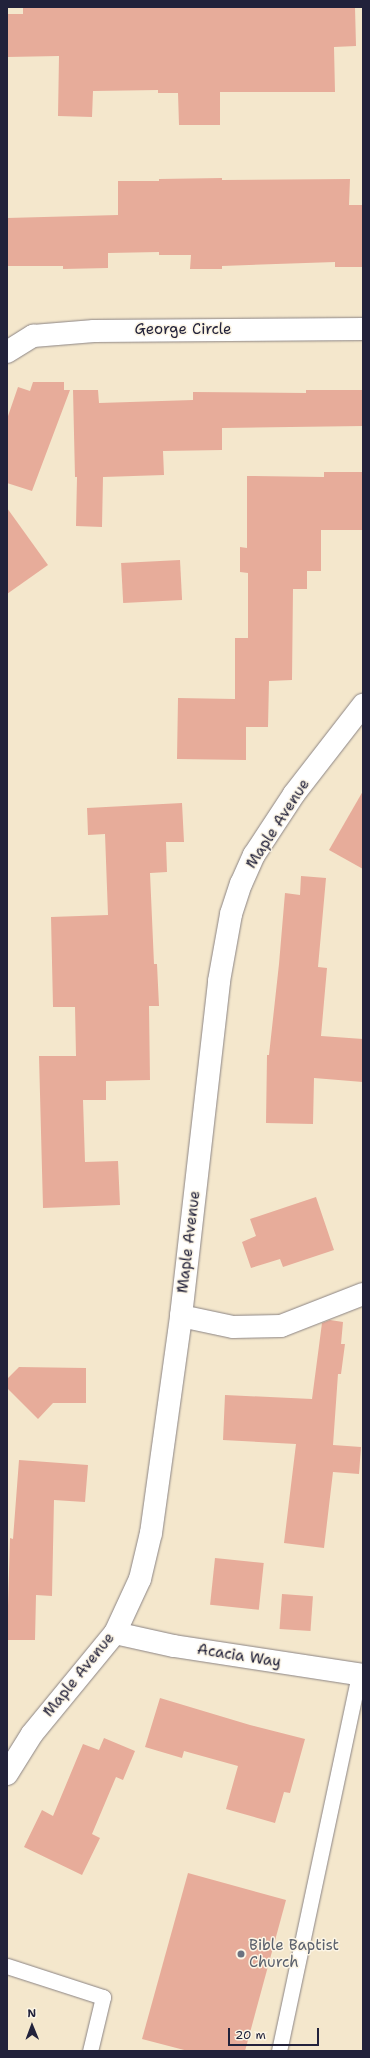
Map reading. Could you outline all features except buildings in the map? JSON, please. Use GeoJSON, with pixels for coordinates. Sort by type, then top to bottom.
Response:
{"type":"FeatureCollection","features":[{"type":"Feature","properties":{"kind":"street","name":"George Circle"},"geometry":{"type":"LineString","coordinates":[[7,352],[33,336],[94,331],[363,329]]}},
{"type":"Feature","properties":{"kind":"street","name":"Maple Avenue"},"geometry":{"type":"LineString","coordinates":[[7,1774],[32,1734],[115,1633],[140,1579],[151,1534],[181,1316],[219,981],[231,914],[241,884],[254,855],[294,794],[363,705]]}},
{"type":"Feature","properties":{"kind":"street"},"geometry":{"type":"LineString","coordinates":[[181,1316],[233,1327],[281,1326],[363,1294]]}},
{"type":"Feature","properties":{"kind":"street","name":"Acacia Way"},"geometry":{"type":"LineString","coordinates":[[115,1633],[174,1646],[361,1675]]}},
{"type":"Feature","properties":{"kind":"lane"},"geometry":{"type":"LineString","coordinates":[[279,2051],[361,1675]]}},
{"type":"Feature","properties":{"kind":"lane"},"geometry":{"type":"LineString","coordinates":[[7,1966],[103,1997],[90,2051]]}},
{"type":"Feature","properties":{"kind":"place","name":"Bible Baptist Church"},"geometry":{"type":"Point","coordinates":[241,1954]}}]}
